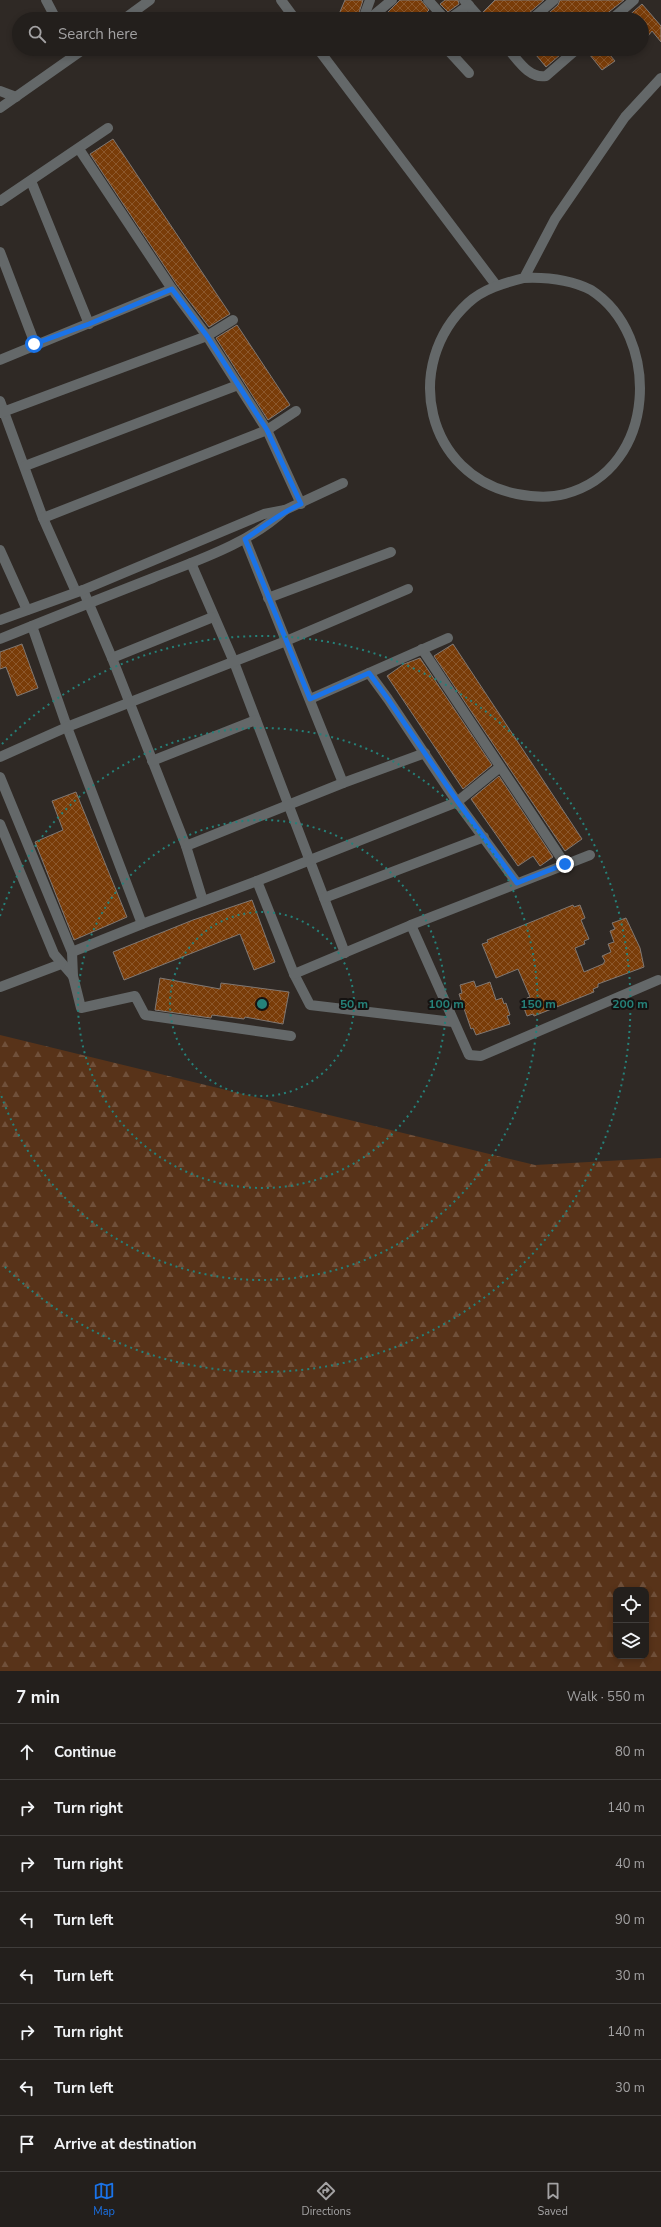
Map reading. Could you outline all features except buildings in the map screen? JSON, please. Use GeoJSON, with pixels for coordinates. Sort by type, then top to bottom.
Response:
{"type":"FeatureCollection","features":[{"type":"Feature","properties":{"kind":"street"},"geometry":{"type":"LineString","coordinates":[[46,0],[52,12]]}},
{"type":"Feature","properties":{"kind":"street"},"geometry":{"type":"LineString","coordinates":[[134,12],[150,0]]}},
{"type":"Feature","properties":{"kind":"street"},"geometry":{"type":"LineString","coordinates":[[280,0],[289,12]]}},
{"type":"Feature","properties":{"kind":"street"},"geometry":{"type":"LineString","coordinates":[[366,12],[370,0]]}},
{"type":"Feature","properties":{"kind":"street"},"geometry":{"type":"LineString","coordinates":[[377,12],[391,0]]}},
{"type":"Feature","properties":{"kind":"street"},"geometry":{"type":"LineString","coordinates":[[428,0],[439,12]]}},
{"type":"Feature","properties":{"kind":"street"},"geometry":{"type":"LineString","coordinates":[[620,12],[634,0]]}},
{"type":"Feature","properties":{"kind":"street"},"geometry":{"type":"LineString","coordinates":[[456,12],[467,2],[475,12]]}},
{"type":"Feature","properties":{"kind":"street"},"geometry":{"type":"LineString","coordinates":[[538,12],[546,2]]}},
{"type":"Feature","properties":{"kind":"street"},"geometry":{"type":"LineString","coordinates":[[0,108],[68,56]]}},
{"type":"Feature","properties":{"kind":"street"},"geometry":{"type":"LineString","coordinates":[[323,56],[496,285]]}},
{"type":"Feature","properties":{"kind":"street"},"geometry":{"type":"LineString","coordinates":[[453,56],[469,73]]}},
{"type":"Feature","properties":{"kind":"street"},"geometry":{"type":"LineString","coordinates":[[514,56],[529,72],[541,77],[546,76],[569,56]]}},
{"type":"Feature","properties":{"kind":"street"},"geometry":{"type":"LineString","coordinates":[[524,278],[555,218],[625,117],[661,78]]}},
{"type":"Feature","properties":{"kind":"street"},"geometry":{"type":"LineString","coordinates":[[0,91],[16,97]]}},
{"type":"Feature","properties":{"kind":"street"},"geometry":{"type":"LineString","coordinates":[[0,201],[108,128]]}},
{"type":"Feature","properties":{"kind":"street"},"geometry":{"type":"LineString","coordinates":[[79,149],[172,289],[207,336],[267,430],[301,504]]}},
{"type":"Feature","properties":{"kind":"street"},"geometry":{"type":"LineString","coordinates":[[31,181],[89,324]]}},
{"type":"Feature","properties":{"kind":"street"},"geometry":{"type":"LineString","coordinates":[[0,252],[34,344]]}},
{"type":"Feature","properties":{"kind":"street"},"geometry":{"type":"LineString","coordinates":[[547,277],[570,281],[592,290],[611,303],[626,320],[636,337],[647,368],[647,401],[642,420],[638,432],[620,460],[595,481],[565,494],[533,497],[501,490],[495,487],[472,474],[449,451],[434,422],[429,389],[433,357],[447,327],[468,302],[496,285],[524,278],[547,277]]}},
{"type":"Feature","properties":{"kind":"street"},"geometry":{"type":"LineString","coordinates":[[0,360],[34,344],[89,324],[172,289]]}},
{"type":"Feature","properties":{"kind":"street"},"geometry":{"type":"LineString","coordinates":[[2,413],[207,336],[233,320]]}},
{"type":"Feature","properties":{"kind":"street"},"geometry":{"type":"LineString","coordinates":[[25,466],[238,385]]}},
{"type":"Feature","properties":{"kind":"street"},"geometry":{"type":"LineString","coordinates":[[0,401],[2,413],[25,466],[43,518],[79,591],[90,603],[186,846],[204,901]]}},
{"type":"Feature","properties":{"kind":"street"},"geometry":{"type":"LineString","coordinates":[[43,518],[267,430],[296,411]]}},
{"type":"Feature","properties":{"kind":"street"},"geometry":{"type":"LineString","coordinates":[[0,620],[79,591],[264,514],[285,510],[301,504],[343,483]]}},
{"type":"Feature","properties":{"kind":"street"},"geometry":{"type":"LineString","coordinates":[[0,639],[245,539],[271,523],[285,510]]}},
{"type":"Feature","properties":{"kind":"street"},"geometry":{"type":"LineString","coordinates":[[245,539],[343,783]]}},
{"type":"Feature","properties":{"kind":"street"},"geometry":{"type":"LineString","coordinates":[[0,550],[27,610]]}},
{"type":"Feature","properties":{"kind":"street"},"geometry":{"type":"LineString","coordinates":[[268,598],[391,552]]}},
{"type":"Feature","properties":{"kind":"street"},"geometry":{"type":"LineString","coordinates":[[191,562],[213,617],[234,662],[290,804],[345,953]]}},
{"type":"Feature","properties":{"kind":"street"},"geometry":{"type":"LineString","coordinates":[[0,757],[67,727],[130,704],[286,641],[408,589]]}},
{"type":"Feature","properties":{"kind":"street"},"geometry":{"type":"LineString","coordinates":[[112,658],[213,617]]}},
{"type":"Feature","properties":{"kind":"street"},"geometry":{"type":"LineString","coordinates":[[32,626],[67,727],[142,924]]}},
{"type":"Feature","properties":{"kind":"street"},"geometry":{"type":"LineString","coordinates":[[310,699],[448,638]]}},
{"type":"Feature","properties":{"kind":"street"},"geometry":{"type":"LineString","coordinates":[[422,649],[565,864]]}},
{"type":"Feature","properties":{"kind":"street"},"geometry":{"type":"LineString","coordinates":[[369,673],[426,753],[458,802],[517,883]]}},
{"type":"Feature","properties":{"kind":"street"},"geometry":{"type":"LineString","coordinates":[[152,761],[256,720]]}},
{"type":"Feature","properties":{"kind":"street"},"geometry":{"type":"LineString","coordinates":[[186,846],[343,783],[426,753]]}},
{"type":"Feature","properties":{"kind":"street"},"geometry":{"type":"LineString","coordinates":[[72,952],[142,924],[257,882],[458,802],[500,767]]}},
{"type":"Feature","properties":{"kind":"street"},"geometry":{"type":"LineString","coordinates":[[0,777],[72,952],[73,976],[81,1008],[135,996],[145,1015],[291,1036]]}},
{"type":"Feature","properties":{"kind":"street"},"geometry":{"type":"LineString","coordinates":[[0,824],[54,954],[61,964],[73,976]]}},
{"type":"Feature","properties":{"kind":"street"},"geometry":{"type":"LineString","coordinates":[[324,898],[484,837]]}},
{"type":"Feature","properties":{"kind":"street"},"geometry":{"type":"LineString","coordinates":[[294,974],[411,925],[590,855]]}},
{"type":"Feature","properties":{"kind":"street"},"geometry":{"type":"LineString","coordinates":[[257,882],[294,974],[310,1005],[453,1022]]}},
{"type":"Feature","properties":{"kind":"street"},"geometry":{"type":"LineString","coordinates":[[411,925],[469,1056],[481,1056],[658,980]]}},
{"type":"Feature","properties":{"kind":"street"},"geometry":{"type":"LineString","coordinates":[[0,987],[61,964]]}},
{"type":"Feature","properties":{"kind":"green space"},"geometry":{"type":"Polygon","coordinates":[[[0,1035],[535,1165],[661,1158],[661,1671],[0,1671],[0,1035]]]}},
{"type":"Feature","properties":{"kind":"route"},"geometry":{"type":"LineString","coordinates":[[34,344],[89,324],[172,289],[207,336],[267,430],[301,504],[285,510],[271,523],[245,539],[310,699],[369,673],[426,753],[458,802],[517,883],[565,864]]}}]}
